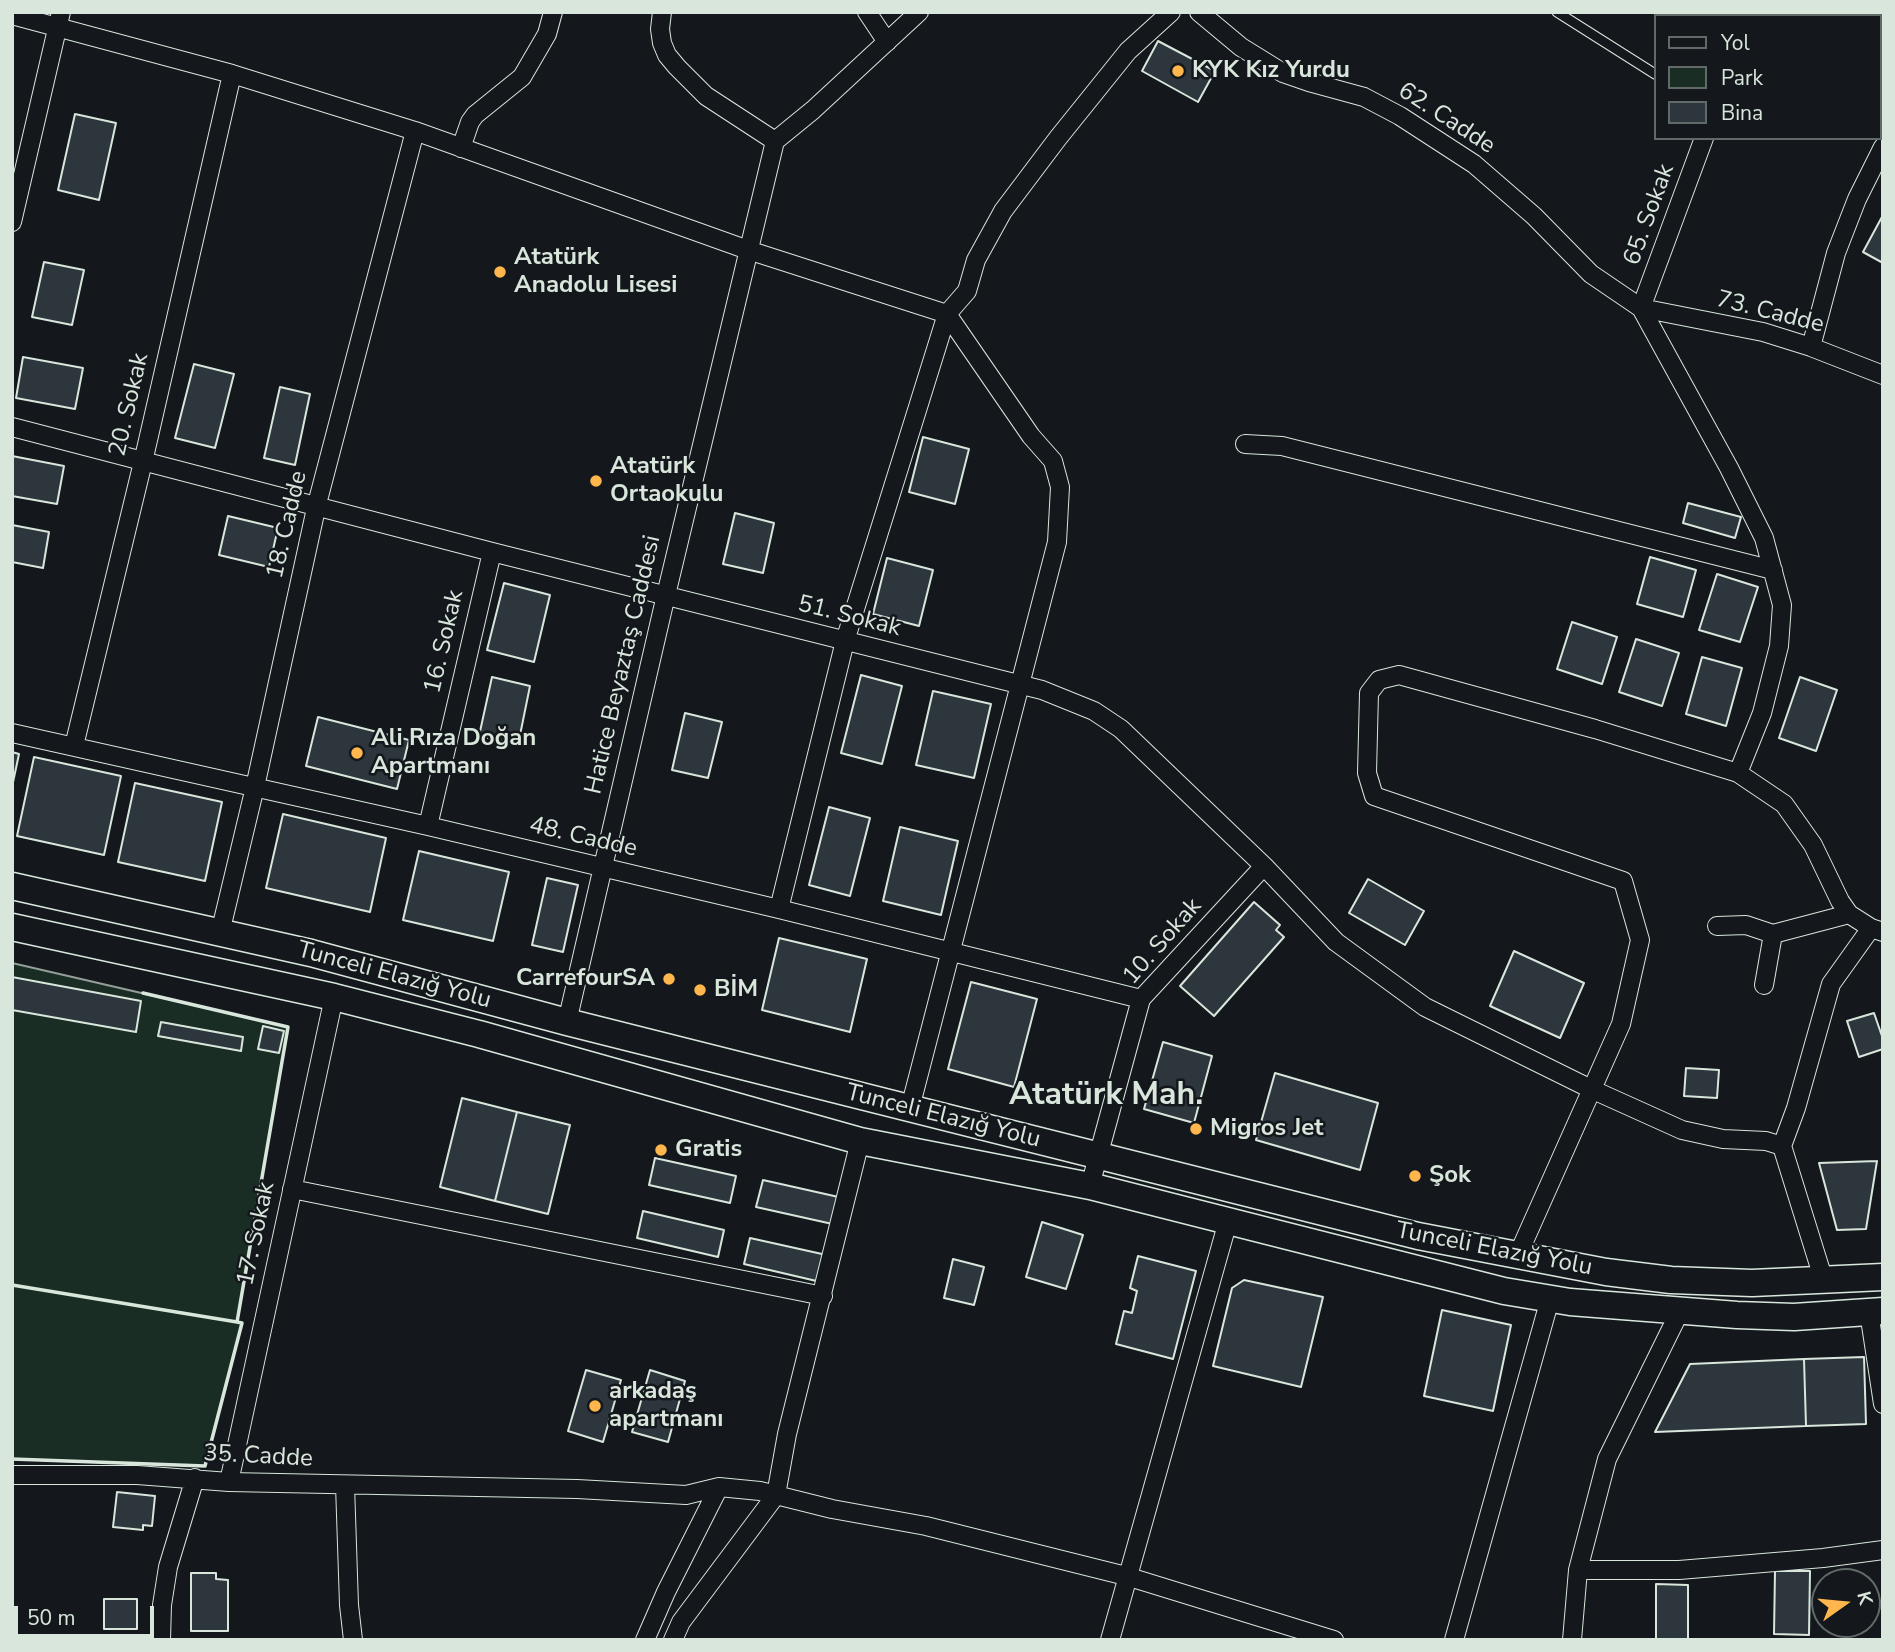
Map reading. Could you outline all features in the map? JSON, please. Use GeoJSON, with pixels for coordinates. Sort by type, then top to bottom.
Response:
{"type":"FeatureCollection","features":[{"type":"Feature","properties":{"kind":"main road","name":"Tunceli Elazığ Yolu"},"geometry":{"type":"LineString","coordinates":[[12,886],[310,953],[567,1022],[1096,1156],[1418,1236],[1517,1257],[1671,1280],[1752,1283],[1883,1277]]}},
{"type":"Feature","properties":{"kind":"main road","name":"Tunceli Elazığ Yolu"},"geometry":{"type":"LineString","coordinates":[[12,928],[334,997],[479,1034],[860,1141],[1090,1186],[1504,1291],[1680,1311],[1794,1317],[1876,1312]]}},
{"type":"Feature","properties":{"kind":"street"},"geometry":{"type":"LineString","coordinates":[[461,148],[475,115],[522,77],[547,34],[554,12]]}},
{"type":"Feature","properties":{"kind":"street"},"geometry":{"type":"LineString","coordinates":[[663,12],[660,29],[662,43],[667,55],[677,67],[706,96],[775,141],[813,110],[919,12]]}},
{"type":"Feature","properties":{"kind":"street"},"geometry":{"type":"LineString","coordinates":[[867,12],[887,42]]}},
{"type":"Feature","properties":{"kind":"street"},"geometry":{"type":"LineString","coordinates":[[779,909],[845,641],[947,314],[967,291],[976,260],[1003,211],[1128,51],[1171,12]]}},
{"type":"Feature","properties":{"kind":"street","name":"62. Cadde"},"geometry":{"type":"LineString","coordinates":[[1199,12],[1241,47],[1283,73],[1364,97],[1400,116],[1474,164],[1534,216],[1591,274],[1642,308]]}},
{"type":"Feature","properties":{"kind":"street"},"geometry":{"type":"LineString","coordinates":[[12,15],[59,20],[415,131],[748,250],[947,314],[1031,436],[1053,461],[1060,487],[1057,542],[911,1108]]}},
{"type":"Feature","properties":{"kind":"street"},"geometry":{"type":"LineString","coordinates":[[12,222],[59,20]]}},
{"type":"Feature","properties":{"kind":"street","name":"20. Sokak"},"geometry":{"type":"LineString","coordinates":[[74,746],[143,462],[232,74]]}},
{"type":"Feature","properties":{"kind":"street","name":"18. Cadde"},"geometry":{"type":"LineString","coordinates":[[220,933],[317,505],[415,131]]}},
{"type":"Feature","properties":{"kind":"street","name":"65. Sokak"},"geometry":{"type":"LineString","coordinates":[[1642,308],[1703,140]]}},
{"type":"Feature","properties":{"kind":"street","name":"Hatice Beyaztaş Caddesi"},"geometry":{"type":"LineString","coordinates":[[567,1022],[775,141]]}},
{"type":"Feature","properties":{"kind":"street"},"geometry":{"type":"LineString","coordinates":[[1811,347],[1836,253],[1857,199],[1883,147]]}},
{"type":"Feature","properties":{"kind":"street"},"geometry":{"type":"LineString","coordinates":[[1642,308],[1730,468],[1764,538],[1782,605],[1779,646],[1762,713],[1738,773]]}},
{"type":"Feature","properties":{"kind":"street","name":"73. Cadde"},"geometry":{"type":"LineString","coordinates":[[1642,308],[1763,332],[1883,375]]}},
{"type":"Feature","properties":{"kind":"street","name":"51. Sokak"},"geometry":{"type":"LineString","coordinates":[[12,427],[1019,687],[1042,690],[1094,711],[1121,729],[1264,866],[1336,942],[1425,1007],[1591,1089],[1682,1130],[1723,1139],[1766,1141],[1782,1146]]}},
{"type":"Feature","properties":{"kind":"street"},"geometry":{"type":"LineString","coordinates":[[1245,444],[1282,446],[1773,570]]}},
{"type":"Feature","properties":{"kind":"street","name":"16. Sokak"},"geometry":{"type":"LineString","coordinates":[[428,826],[492,552]]}},
{"type":"Feature","properties":{"kind":"street"},"geometry":{"type":"LineString","coordinates":[[1517,1257],[1621,1024],[1640,940],[1623,881],[1374,796],[1367,774],[1369,693],[1379,680],[1399,675],[1595,729],[1738,773],[1784,804],[1813,845],[1849,914],[1877,930],[1831,984],[1796,1108],[1782,1146],[1824,1281]]}},
{"type":"Feature","properties":{"kind":"street","name":"48. Cadde"},"geometry":{"type":"LineString","coordinates":[[12,733],[428,826],[779,909],[1141,999]]}},
{"type":"Feature","properties":{"kind":"street","name":"10. Sokak"},"geometry":{"type":"LineString","coordinates":[[1090,1186],[1096,1156],[1141,999],[1264,866]]}},
{"type":"Feature","properties":{"kind":"street"},"geometry":{"type":"LineString","coordinates":[[1717,926],[1746,925],[1773,934],[1849,914]]}},
{"type":"Feature","properties":{"kind":"street"},"geometry":{"type":"LineString","coordinates":[[1765,985],[1773,934]]}},
{"type":"Feature","properties":{"kind":"street","name":"17. Sokak"},"geometry":{"type":"LineString","coordinates":[[229,1482],[334,997]]}},
{"type":"Feature","properties":{"kind":"street"},"geometry":{"type":"LineString","coordinates":[[673,1640],[681,1622],[776,1495],[787,1434],[860,1141]]}},
{"type":"Feature","properties":{"kind":"street"},"geometry":{"type":"LineString","coordinates":[[292,1189],[823,1296]]}},
{"type":"Feature","properties":{"kind":"street"},"geometry":{"type":"LineString","coordinates":[[1110,1640],[1228,1221]]}},
{"type":"Feature","properties":{"kind":"street"},"geometry":{"type":"LineString","coordinates":[[1454,1640],[1550,1298]]}},
{"type":"Feature","properties":{"kind":"street"},"geometry":{"type":"LineString","coordinates":[[1572,1640],[1578,1570],[1607,1459],[1680,1311]]}},
{"type":"Feature","properties":{"kind":"street"},"geometry":{"type":"LineString","coordinates":[[1876,1312],[1883,1404]]}},
{"type":"Feature","properties":{"kind":"street","name":"35. Cadde"},"geometry":{"type":"LineString","coordinates":[[12,1475],[577,1489],[686,1495],[719,1487]]}},
{"type":"Feature","properties":{"kind":"street"},"geometry":{"type":"LineString","coordinates":[[160,1640],[168,1567],[195,1478]]}},
{"type":"Feature","properties":{"kind":"street"},"geometry":{"type":"LineString","coordinates":[[345,1485],[349,1605],[353,1640]]}},
{"type":"Feature","properties":{"kind":"street"},"geometry":{"type":"LineString","coordinates":[[645,1640],[719,1487],[776,1495],[926,1526],[1126,1576],[1334,1640]]}},
{"type":"Feature","properties":{"kind":"street"},"geometry":{"type":"LineString","coordinates":[[1578,1570],[1679,1570],[1823,1558],[1883,1550]]}},
{"type":"Feature","properties":{"kind":"lane"},"geometry":{"type":"LineString","coordinates":[[1557,12],[1654,73]]}},
{"type":"Feature","properties":{"kind":"green space"},"geometry":{"type":"Polygon","coordinates":[[[12,963],[288,1027],[237,1322],[242,1323],[205,1466],[12,1459],[12,963]]]}},
{"type":"Feature","properties":{"kind":"building","name":"KYK Kız Yurdu"},"geometry":{"type":"Polygon","coordinates":[[[1158,41],[1215,71],[1198,102],[1142,71],[1158,41]]]}},
{"type":"Feature","properties":{"kind":"building"},"geometry":{"type":"Polygon","coordinates":[[[75,114],[116,123],[99,200],[58,190],[75,114]]]}},
{"type":"Feature","properties":{"kind":"building"},"geometry":{"type":"Polygon","coordinates":[[[1883,215],[1883,263],[1863,252],[1883,215]]]}},
{"type":"Feature","properties":{"kind":"building"},"geometry":{"type":"Polygon","coordinates":[[[44,262],[84,270],[72,325],[32,317],[44,262]]]}},
{"type":"Feature","properties":{"kind":"building"},"geometry":{"type":"Polygon","coordinates":[[[23,357],[83,368],[75,409],[16,398],[23,357]]]}},
{"type":"Feature","properties":{"kind":"building"},"geometry":{"type":"Polygon","coordinates":[[[194,364],[234,374],[215,448],[175,438],[194,364]]]}},
{"type":"Feature","properties":{"kind":"building"},"geometry":{"type":"Polygon","coordinates":[[[280,387],[310,394],[295,465],[264,458],[280,387]]]}},
{"type":"Feature","properties":{"kind":"building"},"geometry":{"type":"Polygon","coordinates":[[[923,437],[969,449],[955,504],[909,492],[923,437]]]}},
{"type":"Feature","properties":{"kind":"building"},"geometry":{"type":"Polygon","coordinates":[[[12,456],[64,466],[57,504],[12,496],[12,456]]]}},
{"type":"Feature","properties":{"kind":"building"},"geometry":{"type":"Polygon","coordinates":[[[1688,503],[1741,517],[1735,538],[1683,523],[1688,503]]]}},
{"type":"Feature","properties":{"kind":"building"},"geometry":{"type":"Polygon","coordinates":[[[735,513],[774,523],[763,573],[723,564],[735,513]]]}},
{"type":"Feature","properties":{"kind":"building"},"geometry":{"type":"Polygon","coordinates":[[[228,516],[278,528],[269,567],[219,555],[228,516]]]}},
{"type":"Feature","properties":{"kind":"building"},"geometry":{"type":"Polygon","coordinates":[[[12,525],[49,532],[43,568],[12,562],[12,525]]]}},
{"type":"Feature","properties":{"kind":"building"},"geometry":{"type":"Polygon","coordinates":[[[1650,557],[1696,570],[1683,617],[1637,604],[1650,557]]]}},
{"type":"Feature","properties":{"kind":"building"},"geometry":{"type":"Polygon","coordinates":[[[887,558],[933,570],[919,626],[873,614],[887,558]]]}},
{"type":"Feature","properties":{"kind":"building"},"geometry":{"type":"Polygon","coordinates":[[[1717,574],[1758,587],[1740,642],[1699,630],[1717,574]]]}},
{"type":"Feature","properties":{"kind":"building"},"geometry":{"type":"Polygon","coordinates":[[[504,583],[550,595],[534,662],[487,650],[504,583]]]}},
{"type":"Feature","properties":{"kind":"building"},"geometry":{"type":"Polygon","coordinates":[[[1572,622],[1617,637],[1602,684],[1557,669],[1572,622]]]}},
{"type":"Feature","properties":{"kind":"building"},"geometry":{"type":"Polygon","coordinates":[[[1636,639],[1679,653],[1662,706],[1619,692],[1636,639]]]}},
{"type":"Feature","properties":{"kind":"building"},"geometry":{"type":"Polygon","coordinates":[[[1702,657],[1742,668],[1726,726],[1686,714],[1702,657]]]}},
{"type":"Feature","properties":{"kind":"building"},"geometry":{"type":"Polygon","coordinates":[[[861,675],[902,686],[882,764],[841,753],[861,675]]]}},
{"type":"Feature","properties":{"kind":"building"},"geometry":{"type":"Polygon","coordinates":[[[492,677],[530,686],[518,745],[479,736],[492,677]]]}},
{"type":"Feature","properties":{"kind":"building"},"geometry":{"type":"Polygon","coordinates":[[[1800,677],[1837,690],[1816,751],[1779,738],[1800,677]]]}},
{"type":"Feature","properties":{"kind":"building"},"geometry":{"type":"Polygon","coordinates":[[[933,691],[991,704],[974,778],[916,765],[933,691]]]}},
{"type":"Feature","properties":{"kind":"building"},"geometry":{"type":"Polygon","coordinates":[[[685,713],[722,722],[708,778],[672,770],[685,713]]]}},
{"type":"Feature","properties":{"kind":"building","name":"Ali Rıza Doğan Apartmanı"},"geometry":{"type":"Polygon","coordinates":[[[318,717],[409,740],[397,789],[306,766],[318,717]]]}},
{"type":"Feature","properties":{"kind":"building"},"geometry":{"type":"Polygon","coordinates":[[[12,752],[19,754],[12,787],[12,752]]]}},
{"type":"Feature","properties":{"kind":"building"},"geometry":{"type":"Polygon","coordinates":[[[34,757],[121,776],[104,855],[17,836],[34,757]]]}},
{"type":"Feature","properties":{"kind":"building"},"geometry":{"type":"Polygon","coordinates":[[[135,783],[222,802],[205,881],[118,862],[135,783]]]}},
{"type":"Feature","properties":{"kind":"building"},"geometry":{"type":"Polygon","coordinates":[[[829,807],[870,818],[850,896],[809,885],[829,807]]]}},
{"type":"Feature","properties":{"kind":"building"},"geometry":{"type":"Polygon","coordinates":[[[283,814],[386,838],[370,912],[266,888],[283,814]]]}},
{"type":"Feature","properties":{"kind":"building"},"geometry":{"type":"Polygon","coordinates":[[[900,827],[958,841],[941,915],[883,901],[900,827]]]}},
{"type":"Feature","properties":{"kind":"building"},"geometry":{"type":"Polygon","coordinates":[[[419,851],[509,872],[493,941],[403,920],[419,851]]]}},
{"type":"Feature","properties":{"kind":"building"},"geometry":{"type":"Polygon","coordinates":[[[547,878],[578,885],[563,952],[532,945],[547,878]]]}},
{"type":"Feature","properties":{"kind":"building"},"geometry":{"type":"Polygon","coordinates":[[[1368,879],[1424,911],[1405,945],[1349,913],[1368,879]]]}},
{"type":"Feature","properties":{"kind":"building"},"geometry":{"type":"Polygon","coordinates":[[[1254,902],[1280,925],[1276,930],[1284,937],[1214,1016],[1180,986],[1254,902]]]}},
{"type":"Feature","properties":{"kind":"building"},"geometry":{"type":"Polygon","coordinates":[[[779,938],[867,959],[850,1032],[762,1010],[779,938]]]}},
{"type":"Feature","properties":{"kind":"building"},"geometry":{"type":"Polygon","coordinates":[[[1514,951],[1584,983],[1560,1038],[1490,1006],[1514,951]]]}},
{"type":"Feature","properties":{"kind":"building"},"geometry":{"type":"Polygon","coordinates":[[[12,977],[141,1001],[136,1032],[12,1010],[12,977]]]}},
{"type":"Feature","properties":{"kind":"building"},"geometry":{"type":"Polygon","coordinates":[[[971,982],[1037,999],[1014,1087],[948,1069],[971,982]]]}},
{"type":"Feature","properties":{"kind":"building"},"geometry":{"type":"Polygon","coordinates":[[[1874,1013],[1883,1039],[1883,1049],[1859,1057],[1847,1021],[1874,1013]]]}},
{"type":"Feature","properties":{"kind":"building"},"geometry":{"type":"Polygon","coordinates":[[[161,1022],[243,1037],[241,1051],[158,1036],[161,1022]]]}},
{"type":"Feature","properties":{"kind":"building"},"geometry":{"type":"Polygon","coordinates":[[[263,1026],[284,1031],[279,1053],[258,1049],[263,1026]]]}},
{"type":"Feature","properties":{"kind":"building"},"geometry":{"type":"Polygon","coordinates":[[[1163,1042],[1212,1056],[1194,1123],[1144,1109],[1163,1042]]]}},
{"type":"Feature","properties":{"kind":"building"},"geometry":{"type":"Polygon","coordinates":[[[1686,1068],[1719,1070],[1717,1098],[1684,1096],[1686,1068]]]}},
{"type":"Feature","properties":{"kind":"building"},"geometry":{"type":"Polygon","coordinates":[[[1275,1073],[1378,1103],[1360,1170],[1256,1140],[1275,1073]]]}},
{"type":"Feature","properties":{"kind":"building"},"geometry":{"type":"Polygon","coordinates":[[[462,1098],[517,1112],[495,1201],[440,1187],[462,1098]]]}},
{"type":"Feature","properties":{"kind":"building"},"geometry":{"type":"Polygon","coordinates":[[[517,1112],[570,1125],[548,1214],[495,1201],[517,1112]]]}},
{"type":"Feature","properties":{"kind":"building"},"geometry":{"type":"Polygon","coordinates":[[[655,1158],[736,1176],[730,1203],[649,1185],[655,1158]]]}},
{"type":"Feature","properties":{"kind":"building"},"geometry":{"type":"Polygon","coordinates":[[[1877,1161],[1866,1229],[1837,1230],[1819,1163],[1877,1161]]]}},
{"type":"Feature","properties":{"kind":"building"},"geometry":{"type":"Polygon","coordinates":[[[763,1180],[843,1198],[837,1225],[756,1207],[763,1180]]]}},
{"type":"Feature","properties":{"kind":"building"},"geometry":{"type":"Polygon","coordinates":[[[643,1211],[724,1230],[718,1257],[637,1238],[643,1211]]]}},
{"type":"Feature","properties":{"kind":"building"},"geometry":{"type":"Polygon","coordinates":[[[1042,1222],[1083,1235],[1066,1289],[1026,1277],[1042,1222]]]}},
{"type":"Feature","properties":{"kind":"building"},"geometry":{"type":"Polygon","coordinates":[[[750,1238],[831,1256],[825,1283],[744,1264],[750,1238]]]}},
{"type":"Feature","properties":{"kind":"building"},"geometry":{"type":"Polygon","coordinates":[[[1138,1256],[1196,1271],[1173,1359],[1116,1344],[1124,1311],[1132,1313],[1137,1291],[1130,1288],[1138,1256]]]}},
{"type":"Feature","properties":{"kind":"building"},"geometry":{"type":"Polygon","coordinates":[[[953,1259],[984,1267],[974,1305],[944,1298],[953,1259]]]}},
{"type":"Feature","properties":{"kind":"building"},"geometry":{"type":"Polygon","coordinates":[[[1244,1280],[1323,1297],[1301,1387],[1213,1366],[1232,1288],[1244,1280]]]}},
{"type":"Feature","properties":{"kind":"building"},"geometry":{"type":"Polygon","coordinates":[[[1442,1310],[1511,1325],[1493,1411],[1424,1396],[1442,1310]]]}},
{"type":"Feature","properties":{"kind":"building"},"geometry":{"type":"Polygon","coordinates":[[[1864,1357],[1866,1424],[1806,1426],[1804,1359],[1864,1357]]]}},
{"type":"Feature","properties":{"kind":"building"},"geometry":{"type":"Polygon","coordinates":[[[1804,1359],[1806,1426],[1655,1432],[1690,1364],[1804,1359]]]}},
{"type":"Feature","properties":{"kind":"building","name":"arkadaş apartmanı"},"geometry":{"type":"Polygon","coordinates":[[[586,1370],[621,1380],[603,1442],[568,1431],[586,1370]]]}},
{"type":"Feature","properties":{"kind":"building"},"geometry":{"type":"Polygon","coordinates":[[[650,1370],[685,1381],[668,1442],[632,1432],[650,1370]]]}},
{"type":"Feature","properties":{"kind":"building"},"geometry":{"type":"Polygon","coordinates":[[[117,1492],[155,1496],[152,1526],[143,1525],[143,1530],[113,1527],[117,1492]]]}},
{"type":"Feature","properties":{"kind":"building"},"geometry":{"type":"Polygon","coordinates":[[[1775,1571],[1810,1571],[1809,1635],[1774,1634],[1775,1571]]]}},
{"type":"Feature","properties":{"kind":"building"},"geometry":{"type":"Polygon","coordinates":[[[191,1573],[216,1573],[216,1579],[228,1580],[228,1631],[191,1631],[191,1573]]]}},
{"type":"Feature","properties":{"kind":"building"},"geometry":{"type":"Polygon","coordinates":[[[1656,1584],[1688,1585],[1688,1640],[1656,1640],[1656,1584]]]}},
{"type":"Feature","properties":{"kind":"building"},"geometry":{"type":"Polygon","coordinates":[[[104,1599],[137,1599],[137,1629],[104,1629],[104,1599]]]}},
{"type":"Feature","properties":{"kind":"wall"},"geometry":{"type":"LineString","coordinates":[[12,1285],[237,1322],[288,1027],[143,993]]}},
{"type":"Feature","properties":{"kind":"wall"},"geometry":{"type":"LineString","coordinates":[[12,1459],[205,1466],[242,1323],[237,1322]]}},
{"type":"Feature","properties":{"kind":"place","name":"KYK Kız Yurdu"},"geometry":{"type":"Point","coordinates":[1178,71]}},
{"type":"Feature","properties":{"kind":"place","name":"Atatürk Anadolu Lisesi"},"geometry":{"type":"Point","coordinates":[500,272]}},
{"type":"Feature","properties":{"kind":"place","name":"Atatürk Ortaokulu"},"geometry":{"type":"Point","coordinates":[596,481]}},
{"type":"Feature","properties":{"kind":"place","name":"Ali Rıza Doğan Apartmanı"},"geometry":{"type":"Point","coordinates":[357,753]}},
{"type":"Feature","properties":{"kind":"place","name":"CarrefourSA"},"geometry":{"type":"Point","coordinates":[669,979]}},
{"type":"Feature","properties":{"kind":"place","name":"BİM"},"geometry":{"type":"Point","coordinates":[700,990]}},
{"type":"Feature","properties":{"kind":"place","name":"Migros Jet"},"geometry":{"type":"Point","coordinates":[1196,1129]}},
{"type":"Feature","properties":{"kind":"place","name":"Gratis"},"geometry":{"type":"Point","coordinates":[661,1150]}},
{"type":"Feature","properties":{"kind":"place","name":"Şok"},"geometry":{"type":"Point","coordinates":[1415,1176]}},
{"type":"Feature","properties":{"kind":"place","name":"arkadaş apartmanı"},"geometry":{"type":"Point","coordinates":[595,1406]}},
{"type":"Feature","properties":{"kind":"district","name":"Atatürk Mah."},"geometry":{"type":"Point","coordinates":[1106,1096]}}]}
